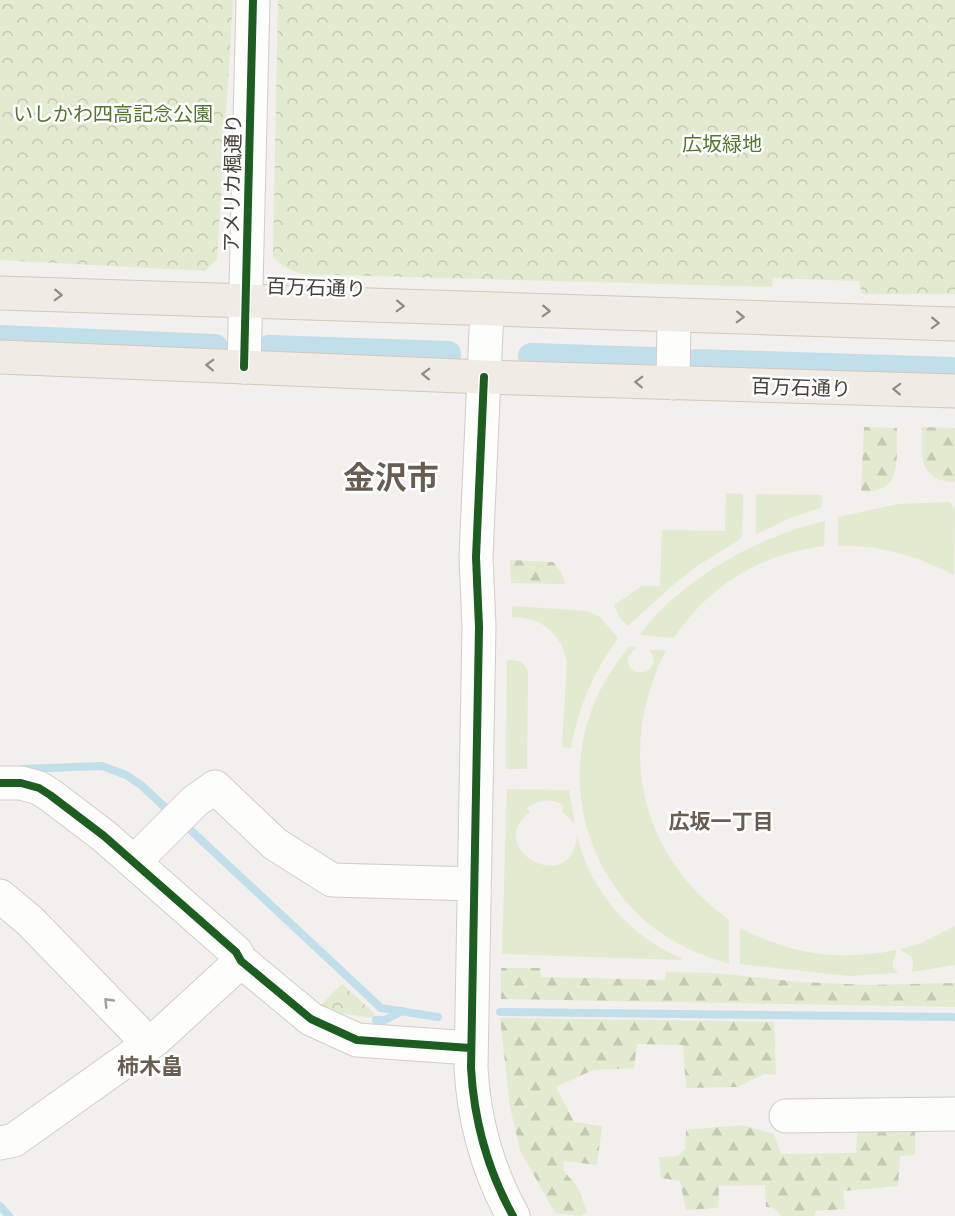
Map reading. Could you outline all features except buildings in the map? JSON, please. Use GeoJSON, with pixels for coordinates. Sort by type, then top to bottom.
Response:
{"type":"FeatureCollection","features":[{"type":"Feature","properties":{"kind":"main road","name":"百万石通り"},"geometry":{"type":"LineString","coordinates":[[0,293],[955,324]]}},
{"type":"Feature","properties":{"kind":"main road","name":"百万石通り"},"geometry":{"type":"LineString","coordinates":[[0,357],[484,377],[955,391]]}},
{"type":"Feature","properties":{"kind":"street","name":"アメリカ楓通り"},"geometry":{"type":"LineString","coordinates":[[244,367],[253,0]]}},
{"type":"Feature","properties":{"kind":"street"},"geometry":{"type":"LineString","coordinates":[[487,309],[476,557],[478,635],[472,1088],[478,1127],[489,1165],[513,1216]]}},
{"type":"Feature","properties":{"kind":"street"},"geometry":{"type":"LineString","coordinates":[[673,383],[674,315]]}},
{"type":"Feature","properties":{"kind":"street"},"geometry":{"type":"LineString","coordinates":[[0,783],[21,783],[39,788],[80,816],[134,861],[236,952],[242,961],[310,1019],[357,1040],[471,1048]]}},
{"type":"Feature","properties":{"kind":"street"},"geometry":{"type":"LineString","coordinates":[[134,861],[195,801],[214,787],[275,844],[332,880],[474,884]]}},
{"type":"Feature","properties":{"kind":"street"},"geometry":{"type":"LineString","coordinates":[[0,896],[30,921],[148,1044]]}},
{"type":"Feature","properties":{"kind":"street"},"geometry":{"type":"LineString","coordinates":[[0,1143],[14,1140],[148,1044],[242,961]]}},
{"type":"Feature","properties":{"kind":"street"},"geometry":{"type":"LineString","coordinates":[[786,1116],[955,1114]]}},
{"type":"Feature","properties":{"kind":"green space","name":"いしかわ四高記念公園"},"geometry":{"type":"Polygon","coordinates":[[[0,0],[233,0],[217,259],[205,271],[0,260],[0,0]]]}},
{"type":"Feature","properties":{"kind":"green space","name":"広坂緑地"},"geometry":{"type":"Polygon","coordinates":[[[278,0],[955,0],[955,294],[862,294],[859,281],[773,278],[772,287],[302,274],[294,271],[273,257],[278,0]]]}},
{"type":"Feature","properties":{"kind":"green space"},"geometry":{"type":"Polygon","coordinates":[[[864,427],[897,428],[895,472],[887,485],[875,491],[861,491],[864,427]]]}},
{"type":"Feature","properties":{"kind":"green space"},"geometry":{"type":"Polygon","coordinates":[[[922,427],[955,428],[955,482],[943,481],[928,472],[923,457],[922,427]]]}},
{"type":"Feature","properties":{"kind":"green space"},"geometry":{"type":"Polygon","coordinates":[[[726,493],[743,494],[742,536],[697,566],[628,626],[619,617],[614,605],[642,586],[660,586],[662,530],[725,531],[726,493]]]}},
{"type":"Feature","properties":{"kind":"green space"},"geometry":{"type":"Polygon","coordinates":[[[756,494],[822,495],[822,507],[756,534],[756,494]]]}},
{"type":"Feature","properties":{"kind":"green space"},"geometry":{"type":"Polygon","coordinates":[[[950,502],[955,510],[954,575],[912,557],[884,549],[838,546],[838,517],[898,504],[950,502]]]}},
{"type":"Feature","properties":{"kind":"green space"},"geometry":{"type":"Polygon","coordinates":[[[825,521],[824,546],[779,556],[738,575],[703,602],[674,638],[640,635],[651,620],[674,598],[726,560],[784,533],[825,521]]]}},
{"type":"Feature","properties":{"kind":"green space"},"geometry":{"type":"Polygon","coordinates":[[[510,560],[553,562],[561,572],[565,584],[511,583],[510,560]]]}},
{"type":"Feature","properties":{"kind":"green space"},"geometry":{"type":"Polygon","coordinates":[[[512,606],[587,611],[600,617],[618,638],[588,690],[571,748],[562,747],[567,662],[564,652],[555,635],[541,624],[512,617],[512,606]]]}},
{"type":"Feature","properties":{"kind":"green space"},"geometry":{"type":"Polygon","coordinates":[[[630,646],[638,648],[634,649],[628,657],[629,666],[637,672],[649,670],[654,663],[649,650],[666,650],[651,687],[642,724],[640,761],[645,797],[656,832],[674,864],[698,894],[729,920],[729,964],[682,945],[642,918],[621,895],[604,870],[592,842],[583,812],[580,782],[581,751],[595,701],[610,672],[630,646]]]}},
{"type":"Feature","properties":{"kind":"green space"},"geometry":{"type":"Polygon","coordinates":[[[507,660],[521,662],[528,673],[527,769],[506,769],[507,660]]]}},
{"type":"Feature","properties":{"kind":"green space"},"geometry":{"type":"Polygon","coordinates":[[[507,789],[569,790],[575,824],[562,811],[564,806],[559,803],[541,801],[532,805],[527,808],[530,812],[518,826],[516,840],[522,852],[533,861],[547,866],[560,864],[571,855],[577,836],[592,875],[614,909],[644,937],[681,960],[502,954],[507,789]]]}},
{"type":"Feature","properties":{"kind":"green space"},"geometry":{"type":"Polygon","coordinates":[[[955,926],[955,965],[912,972],[912,957],[900,949],[919,944],[955,926]]]}},
{"type":"Feature","properties":{"kind":"green space"},"geometry":{"type":"Polygon","coordinates":[[[740,928],[778,944],[816,953],[855,955],[896,950],[893,967],[898,973],[849,976],[740,964],[740,928]]]}},
{"type":"Feature","properties":{"kind":"green space"},"geometry":{"type":"Polygon","coordinates":[[[501,968],[540,968],[541,977],[665,980],[666,972],[715,973],[800,982],[869,985],[955,983],[955,1007],[501,999],[501,968]]]}},
{"type":"Feature","properties":{"kind":"green space"},"geometry":{"type":"Polygon","coordinates":[[[342,984],[374,1013],[375,1018],[316,1010],[342,984]]]}},
{"type":"Feature","properties":{"kind":"green space"},"geometry":{"type":"Polygon","coordinates":[[[500,1018],[774,1022],[776,1075],[764,1074],[737,1087],[686,1088],[683,1045],[637,1044],[634,1068],[593,1070],[556,1087],[574,1122],[602,1126],[597,1165],[563,1161],[564,1171],[578,1188],[587,1212],[581,1216],[555,1213],[520,1150],[510,1107],[500,1018]]]}},
{"type":"Feature","properties":{"kind":"green space"},"geometry":{"type":"Polygon","coordinates":[[[858,1124],[915,1124],[915,1155],[900,1156],[898,1186],[843,1191],[845,1209],[815,1211],[815,1216],[782,1216],[774,1208],[766,1207],[765,1185],[719,1186],[718,1208],[686,1210],[680,1181],[661,1178],[659,1157],[678,1156],[685,1149],[686,1130],[742,1125],[774,1134],[781,1154],[856,1153],[858,1124]]]}},
{"type":"Feature","properties":{"kind":"waterway"},"geometry":{"type":"LineString","coordinates":[[0,338],[215,347]]}},
{"type":"Feature","properties":{"kind":"waterway"},"geometry":{"type":"LineString","coordinates":[[269,348],[448,354]]}},
{"type":"Feature","properties":{"kind":"waterway"},"geometry":{"type":"LineString","coordinates":[[531,356],[653,360]]}},
{"type":"Feature","properties":{"kind":"waterway"},"geometry":{"type":"LineString","coordinates":[[696,362],[955,370]]}},
{"type":"Feature","properties":{"kind":"waterway"},"geometry":{"type":"LineString","coordinates":[[22,769],[102,766],[126,775],[141,785],[171,813]]}},
{"type":"Feature","properties":{"kind":"waterway"},"geometry":{"type":"LineString","coordinates":[[183,823],[381,1008],[438,1017]]}},
{"type":"Feature","properties":{"kind":"waterway"},"geometry":{"type":"LineString","coordinates":[[376,1020],[385,1020],[402,1011]]}},
{"type":"Feature","properties":{"kind":"waterway"},"geometry":{"type":"LineString","coordinates":[[500,1012],[955,1017]]}},
{"type":"Feature","properties":{"kind":"waterway"},"geometry":{"type":"LineString","coordinates":[[0,1206],[9,1216]]}},
{"type":"Feature","properties":{"kind":"cycle path"},"geometry":{"type":"LineString","coordinates":[[244,367],[253,0]]}},
{"type":"Feature","properties":{"kind":"cycle path"},"geometry":{"type":"LineString","coordinates":[[484,377],[476,557],[479,627],[471,1068],[475,1107],[483,1144],[496,1180],[513,1216]]}},
{"type":"Feature","properties":{"kind":"cycle path"},"geometry":{"type":"LineString","coordinates":[[0,783],[21,783],[39,788],[50,795],[104,836],[236,952],[241,961],[311,1019],[357,1040],[470,1048]]}},
{"type":"Feature","properties":{"kind":"district","name":"金沢市"},"geometry":{"type":"Point","coordinates":[391,477]}},
{"type":"Feature","properties":{"kind":"district","name":"広坂一丁目"},"geometry":{"type":"Point","coordinates":[721,821]}},
{"type":"Feature","properties":{"kind":"district","name":"柿木畠"},"geometry":{"type":"Point","coordinates":[150,1065]}}]}
